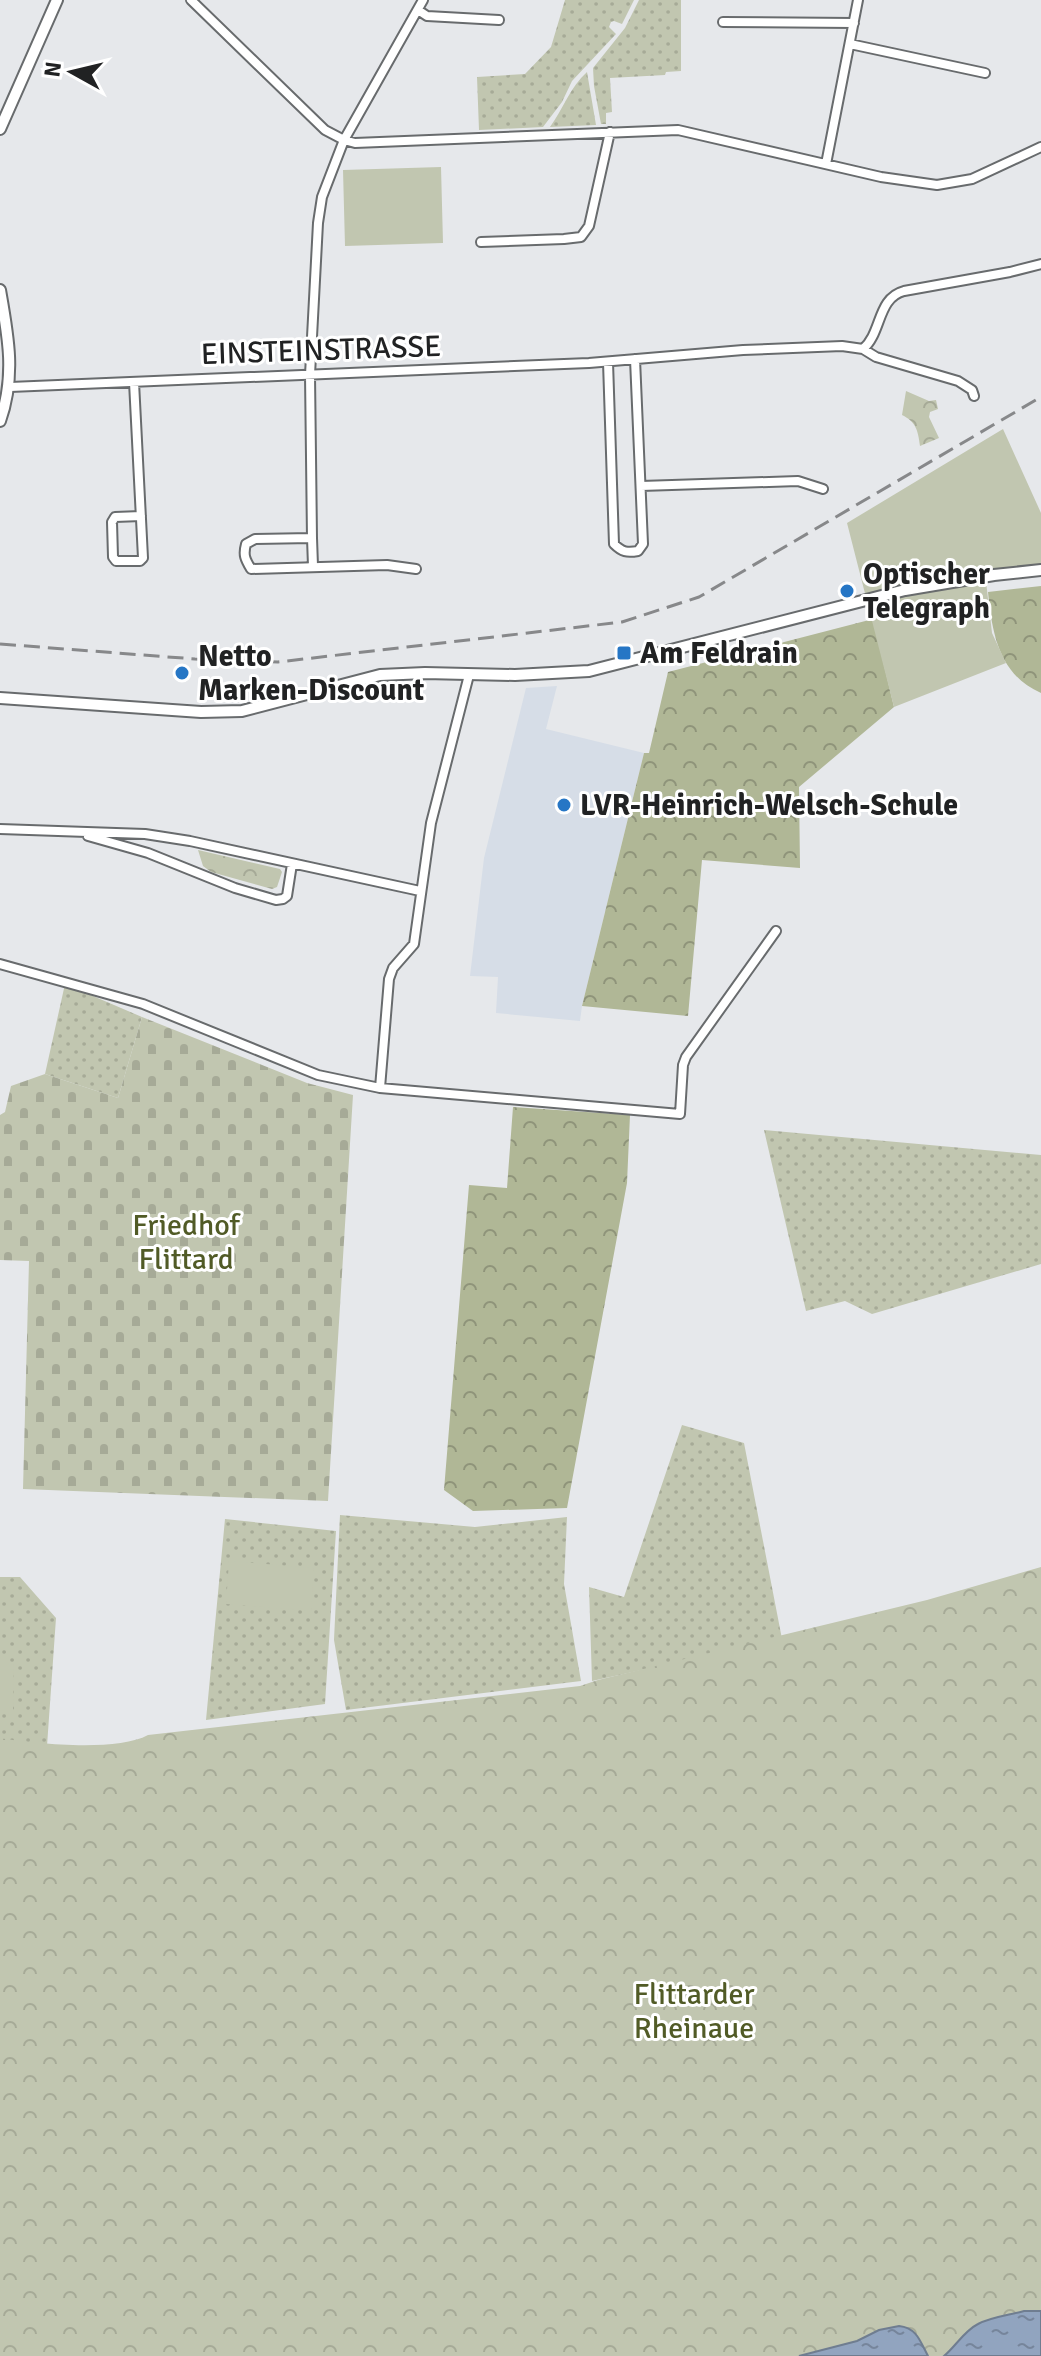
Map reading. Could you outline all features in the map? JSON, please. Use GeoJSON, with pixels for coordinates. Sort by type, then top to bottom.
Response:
{"type":"FeatureCollection","features":[{"type":"Feature","properties":{"kind":"street"},"geometry":{"type":"LineString","coordinates":[[0,129],[57,0]]}},
{"type":"Feature","properties":{"kind":"street"},"geometry":{"type":"LineString","coordinates":[[191,0],[325,130],[355,143],[678,130],[920,184],[951,184],[972,179],[1041,147]]}},
{"type":"Feature","properties":{"kind":"street"},"geometry":{"type":"LineString","coordinates":[[313,566],[310,375],[322,197],[344,140],[423,0]]}},
{"type":"Feature","properties":{"kind":"street"},"geometry":{"type":"LineString","coordinates":[[826,164],[858,0]]}},
{"type":"Feature","properties":{"kind":"street"},"geometry":{"type":"LineString","coordinates":[[418,10],[427,16],[499,20]]}},
{"type":"Feature","properties":{"kind":"street"},"geometry":{"type":"LineString","coordinates":[[723,22],[854,23]]}},
{"type":"Feature","properties":{"kind":"street"},"geometry":{"type":"LineString","coordinates":[[850,44],[985,73]]}},
{"type":"Feature","properties":{"kind":"street"},"geometry":{"type":"LineString","coordinates":[[481,242],[581,237],[589,226],[610,132]]}},
{"type":"Feature","properties":{"kind":"street"},"geometry":{"type":"LineString","coordinates":[[863,349],[872,341],[892,295],[1041,264]]}},
{"type":"Feature","properties":{"kind":"street"},"geometry":{"type":"LineString","coordinates":[[0,290],[11,355],[10,387],[0,421]]}},
{"type":"Feature","properties":{"kind":"street","name":"EINSTEINSTRASSE"},"geometry":{"type":"LineString","coordinates":[[10,387],[608,362],[743,350],[842,346],[863,349],[876,357],[958,381],[972,390],[974,396]]}},
{"type":"Feature","properties":{"kind":"street"},"geometry":{"type":"LineString","coordinates":[[608,362],[614,544],[629,553],[638,551],[643,544],[635,359]]}},
{"type":"Feature","properties":{"kind":"street"},"geometry":{"type":"LineString","coordinates":[[134,382],[141,516],[143,558],[140,561],[116,561],[113,557],[112,522],[115,517],[141,516]]}},
{"type":"Feature","properties":{"kind":"street"},"geometry":{"type":"LineString","coordinates":[[641,486],[798,481],[823,489]]}},
{"type":"Feature","properties":{"kind":"street"},"geometry":{"type":"LineString","coordinates":[[312,538],[255,539],[246,544],[245,558],[251,569],[387,565],[416,569]]}},
{"type":"Feature","properties":{"kind":"street"},"geometry":{"type":"LineString","coordinates":[[0,698],[201,712],[242,711],[380,675],[515,675],[589,671],[905,590],[1041,570]]}},
{"type":"Feature","properties":{"kind":"street"},"geometry":{"type":"LineString","coordinates":[[380,1088],[389,979],[393,968],[414,944],[431,823],[469,675]]}},
{"type":"Feature","properties":{"kind":"street"},"geometry":{"type":"LineString","coordinates":[[0,829],[145,834],[420,891]]}},
{"type":"Feature","properties":{"kind":"street"},"geometry":{"type":"LineString","coordinates":[[77,833],[148,853],[235,888],[276,900],[287,896],[292,864]]}},
{"type":"Feature","properties":{"kind":"street"},"geometry":{"type":"LineString","coordinates":[[0,964],[123,998],[318,1075],[380,1088],[680,1114],[686,1057],[776,931]]}},
{"type":"Feature","properties":{"kind":"shaded area","name":"LVR-Heinrich-Welsch-Schule"},"geometry":{"type":"Polygon","coordinates":[[[557,686],[546,729],[644,753],[580,1021],[496,1013],[498,977],[470,976],[484,858],[526,688],[557,686]]]}},
{"type":"Feature","properties":{"kind":"green space"},"geometry":{"type":"Polygon","coordinates":[[[565,0],[634,0],[622,24],[611,22],[609,27],[616,34],[572,81],[562,102],[543,127],[479,130],[477,77],[525,74],[551,47],[565,0]]]}},
{"type":"Feature","properties":{"kind":"green space"},"geometry":{"type":"Polygon","coordinates":[[[639,0],[681,0],[681,71],[666,72],[665,75],[610,78],[612,112],[606,113],[606,124],[601,124],[593,68],[625,28],[639,0]]]}},
{"type":"Feature","properties":{"kind":"green space"},"geometry":{"type":"Polygon","coordinates":[[[587,72],[596,125],[550,127],[571,91],[587,72]]]}},
{"type":"Feature","properties":{"kind":"green space"},"geometry":{"type":"Polygon","coordinates":[[[441,167],[443,243],[345,246],[343,170],[441,167]]]}},
{"type":"Feature","properties":{"kind":"green space"},"geometry":{"type":"Polygon","coordinates":[[[906,391],[929,401],[936,400],[938,409],[930,412],[929,417],[939,438],[920,446],[916,427],[902,415],[906,391]]]}},
{"type":"Feature","properties":{"kind":"green space"},"geometry":{"type":"Polygon","coordinates":[[[1003,429],[1041,513],[1041,566],[985,573],[992,633],[1006,663],[894,707],[847,523],[1003,429]]]}},
{"type":"Feature","properties":{"kind":"green space"},"geometry":{"type":"Polygon","coordinates":[[[1041,586],[1041,693],[1016,675],[1000,651],[988,592],[1041,586]]]}},
{"type":"Feature","properties":{"kind":"green space"},"geometry":{"type":"Polygon","coordinates":[[[873,619],[894,707],[799,787],[800,868],[702,860],[688,1016],[582,1006],[644,753],[649,753],[668,672],[873,619]]]}},
{"type":"Feature","properties":{"kind":"green space"},"geometry":{"type":"Polygon","coordinates":[[[198,850],[280,869],[282,872],[277,887],[272,889],[211,872],[203,866],[198,850]]]}},
{"type":"Feature","properties":{"kind":"green space"},"geometry":{"type":"Polygon","coordinates":[[[65,984],[142,1017],[118,1098],[45,1074],[65,984]]]}},
{"type":"Feature","properties":{"kind":"green space","name":"Friedhof Flittard"},"geometry":{"type":"Polygon","coordinates":[[[142,1017],[307,1083],[353,1095],[328,1501],[23,1489],[29,1261],[0,1260],[0,1115],[5,1112],[11,1086],[45,1074],[118,1098],[142,1017]]]}},
{"type":"Feature","properties":{"kind":"green space"},"geometry":{"type":"Polygon","coordinates":[[[513,1107],[630,1115],[627,1183],[567,1508],[473,1511],[444,1490],[469,1185],[507,1188],[513,1107]]]}},
{"type":"Feature","properties":{"kind":"green space"},"geometry":{"type":"Polygon","coordinates":[[[764,1130],[1041,1155],[1041,1264],[872,1314],[845,1301],[806,1311],[764,1130]]]}},
{"type":"Feature","properties":{"kind":"green space"},"geometry":{"type":"Polygon","coordinates":[[[682,1425],[744,1443],[782,1639],[592,1681],[589,1587],[624,1597],[682,1425]]]}},
{"type":"Feature","properties":{"kind":"green space"},"geometry":{"type":"Polygon","coordinates":[[[340,1515],[475,1527],[567,1517],[564,1584],[581,1681],[346,1710],[334,1640],[340,1515]]]}},
{"type":"Feature","properties":{"kind":"green space"},"geometry":{"type":"Polygon","coordinates":[[[225,1519],[336,1531],[325,1704],[206,1720],[225,1519]]]}},
{"type":"Feature","properties":{"kind":"green space"},"geometry":{"type":"Polygon","coordinates":[[[229,1561],[314,1568],[311,1611],[226,1604],[229,1561]]]}},
{"type":"Feature","properties":{"kind":"green space","name":"Flittarder Rheinaue"},"geometry":{"type":"Polygon","coordinates":[[[1041,1567],[1041,2356],[0,2356],[0,1738],[97,1745],[148,1735],[580,1686],[927,1600],[1041,1567]]]}},
{"type":"Feature","properties":{"kind":"green space"},"geometry":{"type":"Polygon","coordinates":[[[0,1577],[20,1577],[56,1618],[47,1746],[0,1744],[0,1577]]]}},
{"type":"Feature","properties":{"kind":"green space"},"geometry":{"type":"Polygon","coordinates":[[[0,1663],[14,1663],[13,1710],[0,1710],[0,1663]]]}},
{"type":"Feature","properties":{"kind":"water"},"geometry":{"type":"Polygon","coordinates":[[[1024,2311],[1041,2311],[1041,2356],[944,2356],[978,2324],[1024,2311]]]}},
{"type":"Feature","properties":{"kind":"water"},"geometry":{"type":"Polygon","coordinates":[[[899,2326],[914,2332],[928,2356],[799,2356],[857,2341],[879,2330],[899,2326]]]}},
{"type":"Feature","properties":{"kind":"railway"},"geometry":{"type":"LineString","coordinates":[[0,644],[278,662],[622,622],[699,597],[1041,397]]}},
{"type":"Feature","properties":{"kind":"place","name":"Optischer Telegraph"},"geometry":{"type":"Point","coordinates":[847,591]}},
{"type":"Feature","properties":{"kind":"place","name":"Am Feldrain"},"geometry":{"type":"Point","coordinates":[624,653]}},
{"type":"Feature","properties":{"kind":"place","name":"Netto Marken-Discount"},"geometry":{"type":"Point","coordinates":[182,673]}},
{"type":"Feature","properties":{"kind":"place","name":"LVR-Heinrich-Welsch-Schule"},"geometry":{"type":"Point","coordinates":[564,805]}}]}
